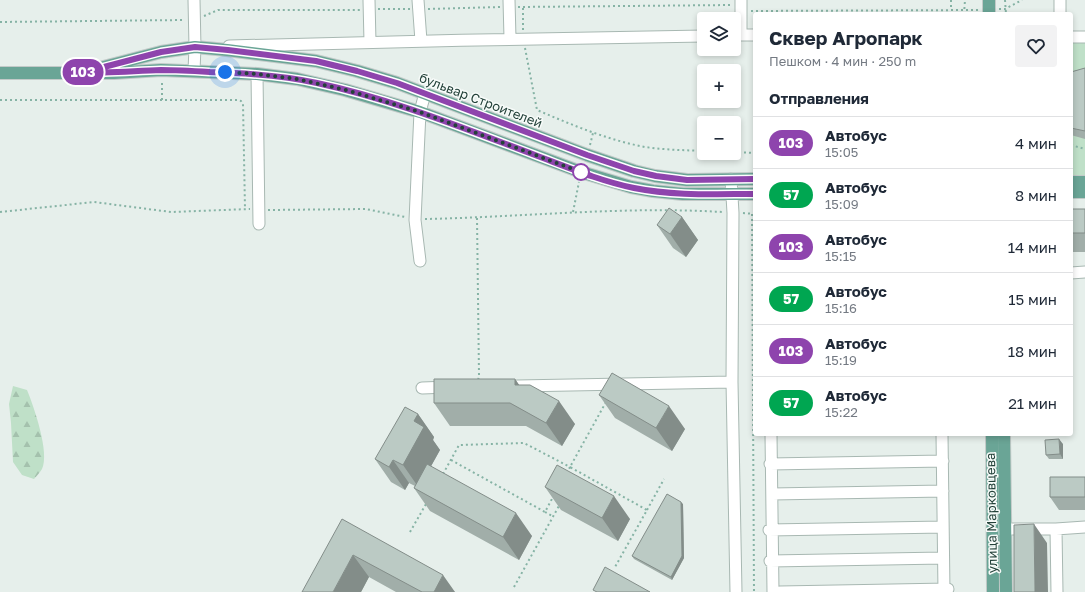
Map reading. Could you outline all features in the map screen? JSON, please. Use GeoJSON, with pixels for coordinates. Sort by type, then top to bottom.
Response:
{"type":"FeatureCollection","features":[{"type":"Feature","properties":{"kind":"main road"},"geometry":{"type":"LineString","coordinates":[[989,0],[989,12]]}},
{"type":"Feature","properties":{"kind":"main road","name":"бульвар Строителей"},"geometry":{"type":"LineString","coordinates":[[81,73],[161,52],[195,47],[316,61],[357,71],[425,93],[587,155],[634,171],[656,176],[687,180],[753,179]]}},
{"type":"Feature","properties":{"kind":"main road","name":"бульвар Строителей"},"geometry":{"type":"LineString","coordinates":[[0,73],[114,73],[162,70],[194,71],[257,74],[317,83],[420,112],[581,172],[631,187],[683,194],[753,194]]}},
{"type":"Feature","properties":{"kind":"main road"},"geometry":{"type":"LineString","coordinates":[[1073,182],[1085,182]]}},
{"type":"Feature","properties":{"kind":"main road"},"geometry":{"type":"LineString","coordinates":[[1073,192],[1085,192]]}},
{"type":"Feature","properties":{"kind":"main road","name":"улица Марковцева"},"geometry":{"type":"LineString","coordinates":[[992,436],[993,592]]}},
{"type":"Feature","properties":{"kind":"main road","name":"улица Марковцева"},"geometry":{"type":"LineString","coordinates":[[1004,436],[1006,592]]}},
{"type":"Feature","properties":{"kind":"street"},"geometry":{"type":"LineString","coordinates":[[194,0],[194,71]]}},
{"type":"Feature","properties":{"kind":"street"},"geometry":{"type":"LineString","coordinates":[[1060,0],[1060,12]]}},
{"type":"Feature","properties":{"kind":"street"},"geometry":{"type":"LineString","coordinates":[[510,3],[510,38]]}},
{"type":"Feature","properties":{"kind":"street"},"geometry":{"type":"LineString","coordinates":[[419,4],[421,41]]}},
{"type":"Feature","properties":{"kind":"street"},"geometry":{"type":"LineString","coordinates":[[369,5],[370,42]]}},
{"type":"Feature","properties":{"kind":"street"},"geometry":{"type":"LineString","coordinates":[[741,35],[753,35]]}},
{"type":"Feature","properties":{"kind":"street","name":"бульвар Строителей"},"geometry":{"type":"LineString","coordinates":[[195,47],[320,45],[510,38],[697,36]]}},
{"type":"Feature","properties":{"kind":"street"},"geometry":{"type":"LineString","coordinates":[[1073,37],[1085,37]]}},
{"type":"Feature","properties":{"kind":"street"},"geometry":{"type":"LineString","coordinates":[[316,61],[316,53],[320,45]]}},
{"type":"Feature","properties":{"kind":"street"},"geometry":{"type":"LineString","coordinates":[[257,74],[259,224]]}},
{"type":"Feature","properties":{"kind":"street"},"geometry":{"type":"LineString","coordinates":[[420,261],[414,220],[420,112],[425,93]]}},
{"type":"Feature","properties":{"kind":"street"},"geometry":{"type":"LineString","coordinates":[[731,179],[733,213],[732,382],[736,592]]}},
{"type":"Feature","properties":{"kind":"street"},"geometry":{"type":"LineString","coordinates":[[1073,273],[1085,272]]}},
{"type":"Feature","properties":{"kind":"street"},"geometry":{"type":"LineString","coordinates":[[507,386],[732,382]]}},
{"type":"Feature","properties":{"kind":"street"},"geometry":{"type":"LineString","coordinates":[[422,388],[476,386]]}},
{"type":"Feature","properties":{"kind":"street"},"geometry":{"type":"LineString","coordinates":[[771,436],[771,561],[773,592]]}},
{"type":"Feature","properties":{"kind":"street"},"geometry":{"type":"LineString","coordinates":[[780,592],[945,590],[943,558],[942,436]]}},
{"type":"Feature","properties":{"kind":"street"},"geometry":{"type":"LineString","coordinates":[[771,464],[943,461]]}},
{"type":"Feature","properties":{"kind":"street"},"geometry":{"type":"LineString","coordinates":[[772,494],[943,491]]}},
{"type":"Feature","properties":{"kind":"street"},"geometry":{"type":"LineString","coordinates":[[992,530],[1085,527]]}},
{"type":"Feature","properties":{"kind":"street"},"geometry":{"type":"LineString","coordinates":[[771,530],[943,528]]}},
{"type":"Feature","properties":{"kind":"street"},"geometry":{"type":"LineString","coordinates":[[1056,529],[1057,592]]}},
{"type":"Feature","properties":{"kind":"street"},"geometry":{"type":"LineString","coordinates":[[771,561],[943,558]]}},
{"type":"Feature","properties":{"kind":"path"},"geometry":{"type":"LineString","coordinates":[[951,0],[952,10]]}},
{"type":"Feature","properties":{"kind":"path"},"geometry":{"type":"LineString","coordinates":[[964,0],[964,10]]}},
{"type":"Feature","properties":{"kind":"path"},"geometry":{"type":"LineString","coordinates":[[1005,0],[1006,12]]}},
{"type":"Feature","properties":{"kind":"path"},"geometry":{"type":"LineString","coordinates":[[0,22],[195,20],[218,10],[419,4],[510,3],[524,7],[741,5],[764,10],[976,10]]}},
{"type":"Feature","properties":{"kind":"path"},"geometry":{"type":"LineString","coordinates":[[524,7],[523,38],[537,110],[593,133],[627,143],[663,149],[697,151]]}},
{"type":"Feature","properties":{"kind":"path"},"geometry":{"type":"LineString","coordinates":[[162,80],[162,100]]}},
{"type":"Feature","properties":{"kind":"path"},"geometry":{"type":"LineString","coordinates":[[0,100],[241,101],[244,104],[245,209]]}},
{"type":"Feature","properties":{"kind":"path"},"geometry":{"type":"LineString","coordinates":[[1073,146],[1085,149]]}},
{"type":"Feature","properties":{"kind":"path"},"geometry":{"type":"LineString","coordinates":[[741,152],[753,153]]}},
{"type":"Feature","properties":{"kind":"path"},"geometry":{"type":"LineString","coordinates":[[0,212],[94,202],[171,212],[245,209],[366,209],[414,220],[639,210],[753,214]]}},
{"type":"Feature","properties":{"kind":"path"},"geometry":{"type":"LineString","coordinates":[[476,386],[479,375],[477,218]]}},
{"type":"Feature","properties":{"kind":"path"},"geometry":{"type":"LineString","coordinates":[[566,474],[607,400]]}},
{"type":"Feature","properties":{"kind":"path"},"geometry":{"type":"LineString","coordinates":[[754,436],[754,592]]}},
{"type":"Feature","properties":{"kind":"path"},"geometry":{"type":"LineString","coordinates":[[440,480],[459,445],[524,443],[647,510]]}},
{"type":"Feature","properties":{"kind":"path"},"geometry":{"type":"LineString","coordinates":[[451,460],[553,517]]}},
{"type":"Feature","properties":{"kind":"path"},"geometry":{"type":"LineString","coordinates":[[615,567],[664,479]]}},
{"type":"Feature","properties":{"kind":"path"},"geometry":{"type":"LineString","coordinates":[[545,512],[556,493]]}},
{"type":"Feature","properties":{"kind":"path"},"geometry":{"type":"LineString","coordinates":[[410,532],[429,500]]}},
{"type":"Feature","properties":{"kind":"path"},"geometry":{"type":"LineString","coordinates":[[514,587],[560,504]]}},
{"type":"Feature","properties":{"kind":"green space"},"geometry":{"type":"Polygon","coordinates":[[[1073,37],[1085,37],[1085,182],[1073,182],[1073,37]]]}},
{"type":"Feature","properties":{"kind":"green space"},"geometry":{"type":"Polygon","coordinates":[[[13,386],[27,390],[43,441],[44,462],[42,469],[34,479],[22,475],[13,462],[9,404],[13,386]]]}},
{"type":"Feature","properties":{"kind":"building"},"geometry":{"type":"Polygon","coordinates":[[[1085,68],[1085,131],[1073,128],[1073,71],[1085,68]]]}},
{"type":"Feature","properties":{"kind":"building"},"geometry":{"type":"Polygon","coordinates":[[[669,208],[682,217],[670,234],[657,225],[669,208]]]}},
{"type":"Feature","properties":{"kind":"building"},"geometry":{"type":"Polygon","coordinates":[[[1073,209],[1085,209],[1085,233],[1073,233],[1073,209]]]}},
{"type":"Feature","properties":{"kind":"building"},"geometry":{"type":"Polygon","coordinates":[[[612,373],[669,406],[656,428],[599,395],[612,373]]]}},
{"type":"Feature","properties":{"kind":"building"},"geometry":{"type":"Polygon","coordinates":[[[434,379],[515,379],[515,385],[530,385],[559,401],[546,423],[510,403],[434,403],[434,379]]]}},
{"type":"Feature","properties":{"kind":"building"},"geometry":{"type":"Polygon","coordinates":[[[405,407],[418,414],[414,421],[424,427],[403,465],[393,460],[389,467],[375,459],[405,407]]]}},
{"type":"Feature","properties":{"kind":"building"},"geometry":{"type":"Polygon","coordinates":[[[1059,439],[1060,454],[1046,455],[1045,440],[1059,439]]]}},
{"type":"Feature","properties":{"kind":"building"},"geometry":{"type":"Polygon","coordinates":[[[427,464],[516,513],[503,537],[414,488],[427,464]]]}},
{"type":"Feature","properties":{"kind":"building"},"geometry":{"type":"Polygon","coordinates":[[[557,465],[614,496],[602,518],[545,487],[557,465]]]}},
{"type":"Feature","properties":{"kind":"building"},"geometry":{"type":"Polygon","coordinates":[[[1050,477],[1085,477],[1085,497],[1050,497],[1050,477]]]}},
{"type":"Feature","properties":{"kind":"building"},"geometry":{"type":"Polygon","coordinates":[[[667,494],[681,502],[682,556],[671,577],[632,556],[667,494]]]}},
{"type":"Feature","properties":{"kind":"building"},"geometry":{"type":"Polygon","coordinates":[[[342,519],[443,575],[434,592],[422,592],[353,555],[333,592],[302,592],[342,519]]]}},
{"type":"Feature","properties":{"kind":"building"},"geometry":{"type":"Polygon","coordinates":[[[1034,524],[1035,592],[1014,592],[1014,525],[1034,524]]]}},
{"type":"Feature","properties":{"kind":"building"},"geometry":{"type":"Polygon","coordinates":[[[605,567],[650,592],[597,592],[593,590],[605,567]]]}},
{"type":"Feature","properties":{"kind":"bus line","name":"103"},"geometry":{"type":"LineString","coordinates":[[753,179],[687,180],[656,176],[634,171],[587,155],[397,83],[316,61],[195,47],[161,52],[81,73],[114,73],[162,70],[257,74],[297,79],[346,90],[420,112],[581,172],[631,187],[683,194],[753,194]]}},
{"type":"Feature","properties":{"kind":"route"},"geometry":{"type":"LineString","coordinates":[[225,72],[297,79],[346,90],[420,112],[581,172]]}}]}
